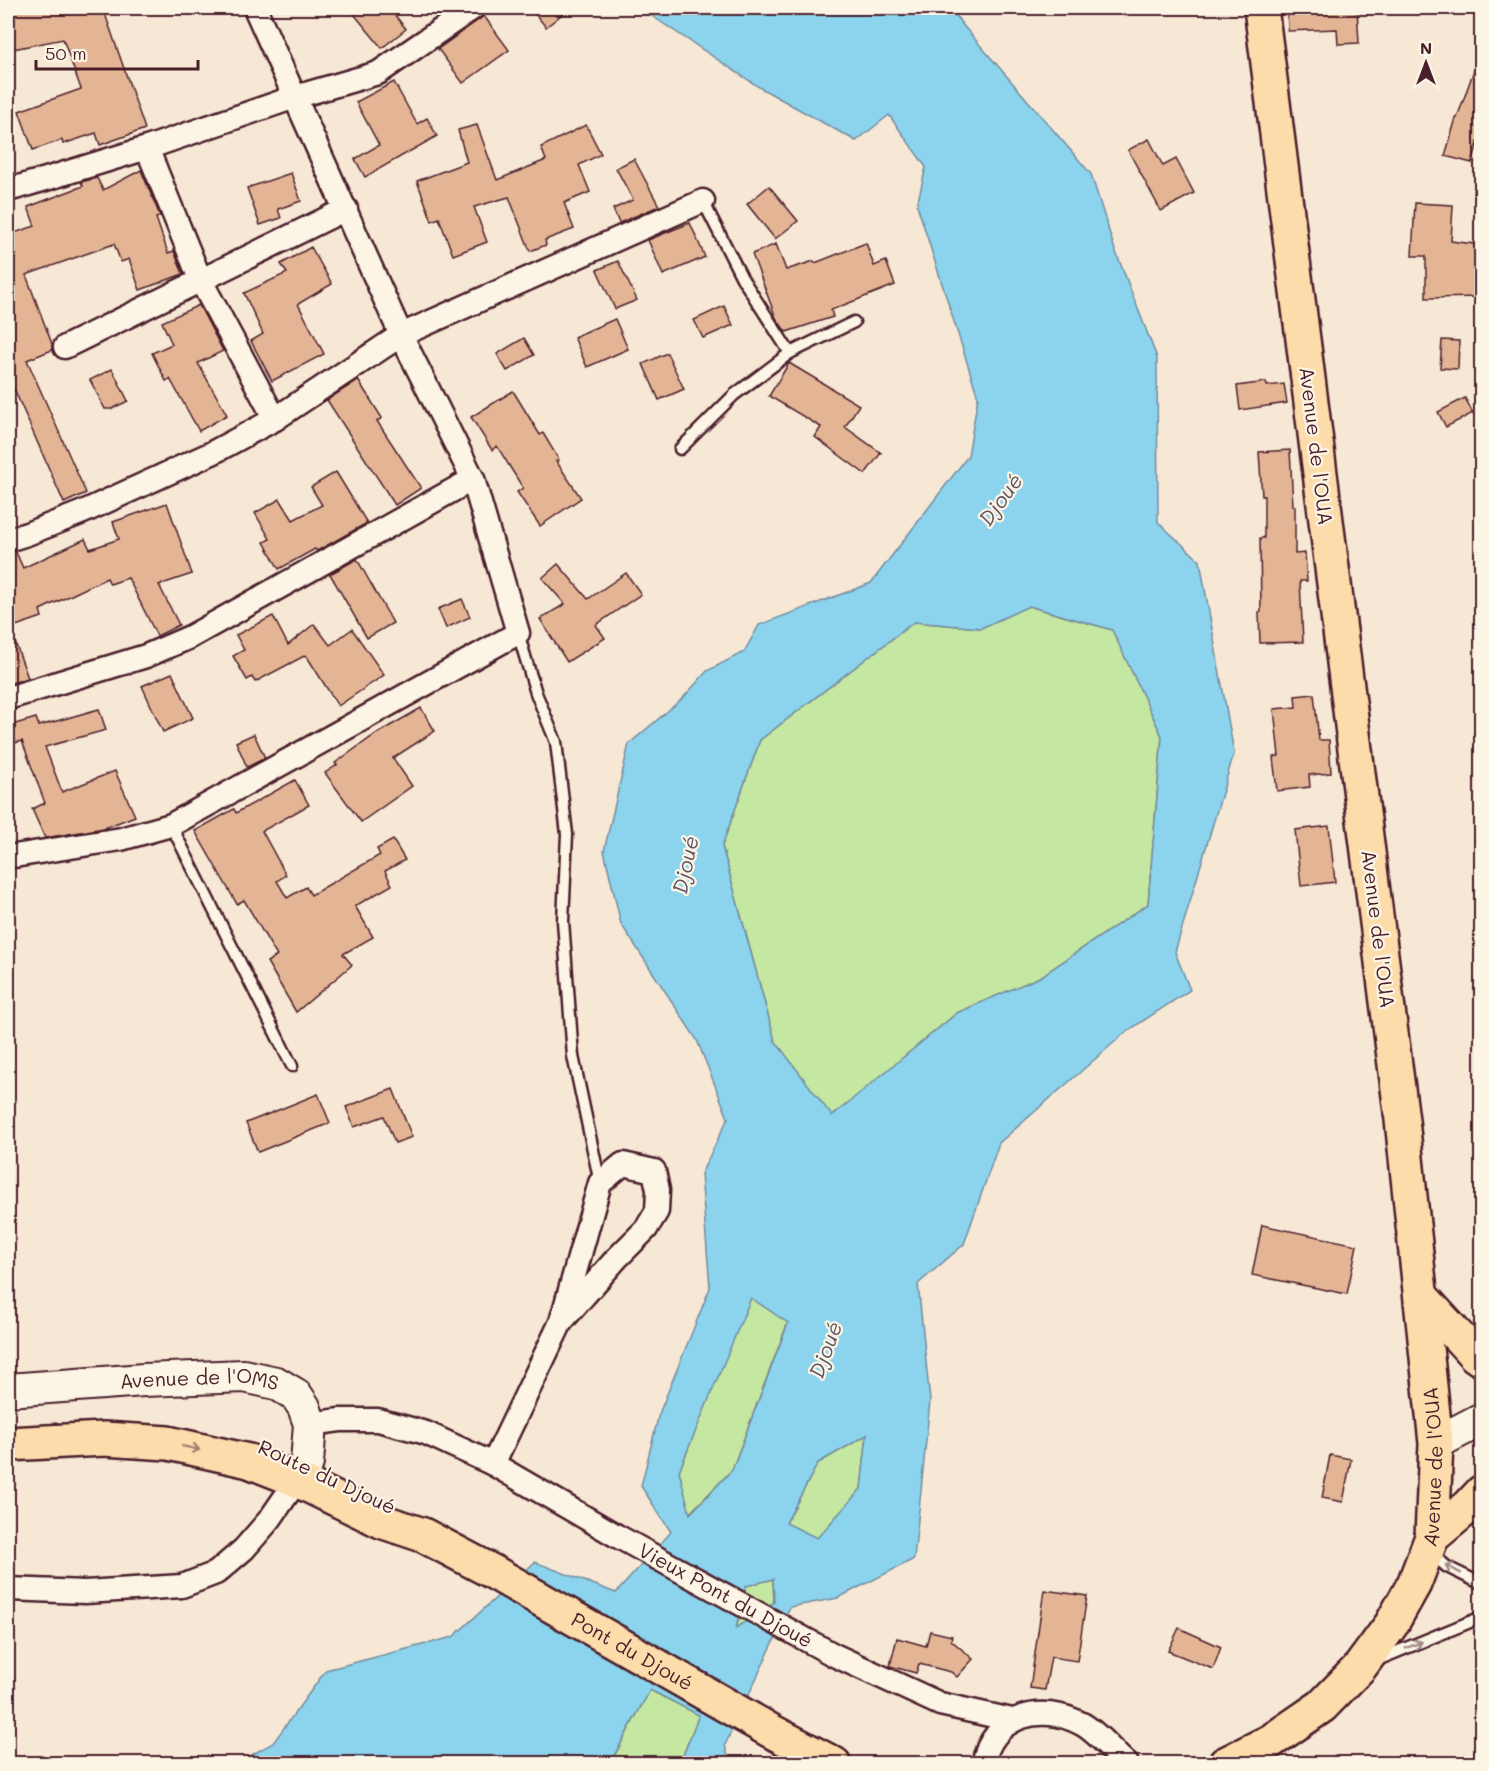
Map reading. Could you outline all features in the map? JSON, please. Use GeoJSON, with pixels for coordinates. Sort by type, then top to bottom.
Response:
{"type":"FeatureCollection","features":[{"type":"Feature","properties":{"kind":"main road","name":"Avenue de l'OUA"},"geometry":{"type":"LineString","coordinates":[[1225,1764],[1270,1741],[1323,1706],[1360,1667],[1391,1625],[1414,1584],[1429,1543],[1437,1443],[1402,1120],[1261,8]]}},
{"type":"Feature","properties":{"kind":"main road"},"geometry":{"type":"LineString","coordinates":[[1422,1298],[1482,1360]]}},
{"type":"Feature","properties":{"kind":"main road","name":"Route du Djoué"},"geometry":{"type":"LineString","coordinates":[[8,1424],[102,1419],[199,1426],[276,1449],[302,1471]]}},
{"type":"Feature","properties":{"kind":"main road","name":"Route du Djoué"},"geometry":{"type":"LineString","coordinates":[[8,1444],[104,1439],[168,1443],[302,1471],[401,1510],[423,1535],[494,1572]]}},
{"type":"Feature","properties":{"kind":"main road"},"geometry":{"type":"LineString","coordinates":[[1429,1543],[1482,1492]]}},
{"type":"Feature","properties":{"kind":"main road","name":"Pont du Djoué"},"geometry":{"type":"LineString","coordinates":[[494,1572],[771,1731],[834,1764]]}},
{"type":"Feature","properties":{"kind":"street"},"geometry":{"type":"LineString","coordinates":[[8,857],[121,839],[171,825],[518,633],[473,479],[401,335],[255,8]]}},
{"type":"Feature","properties":{"kind":"street"},"geometry":{"type":"LineString","coordinates":[[8,190],[147,148],[295,97],[378,73],[473,8]]}},
{"type":"Feature","properties":{"kind":"street"},"geometry":{"type":"LineString","coordinates":[[147,148],[200,279],[275,419]]}},
{"type":"Feature","properties":{"kind":"street"},"geometry":{"type":"LineString","coordinates":[[8,540],[82,512],[212,453],[275,419],[401,335],[703,201]]}},
{"type":"Feature","properties":{"kind":"street"},"geometry":{"type":"LineString","coordinates":[[65,346],[346,209]]}},
{"type":"Feature","properties":{"kind":"street"},"geometry":{"type":"LineString","coordinates":[[8,698],[146,656],[190,637],[473,479]]}},
{"type":"Feature","properties":{"kind":"street"},"geometry":{"type":"LineString","coordinates":[[493,1464],[561,1322],[600,1183],[623,1164],[654,1171],[658,1190],[657,1211],[646,1229],[616,1259],[561,1322]]}},
{"type":"Feature","properties":{"kind":"street","name":"Avenue de l'OMS"},"geometry":{"type":"LineString","coordinates":[[8,1390],[144,1380],[244,1377],[276,1383],[296,1395],[304,1407],[310,1424],[302,1471]]}},
{"type":"Feature","properties":{"kind":"street"},"geometry":{"type":"LineString","coordinates":[[1437,1443],[1482,1419]]}},
{"type":"Feature","properties":{"kind":"street","name":"Vieux Pont du Djoué"},"geometry":{"type":"LineString","coordinates":[[310,1424],[340,1420],[378,1420],[426,1432],[493,1464],[617,1536],[834,1655],[940,1704],[1012,1720]]}},
{"type":"Feature","properties":{"kind":"street"},"geometry":{"type":"LineString","coordinates":[[8,1589],[85,1592],[182,1586],[216,1573],[244,1549],[270,1519],[302,1471]]}},
{"type":"Feature","properties":{"kind":"street"},"geometry":{"type":"LineString","coordinates":[[983,1764],[994,1736],[1012,1720],[1035,1714],[1058,1715],[1083,1724],[1127,1764]]}},
{"type":"Feature","properties":{"kind":"lane"},"geometry":{"type":"LineString","coordinates":[[703,201],[742,278],[790,353]]}},
{"type":"Feature","properties":{"kind":"lane"},"geometry":{"type":"LineString","coordinates":[[680,449],[734,395],[790,353],[854,322]]}},
{"type":"Feature","properties":{"kind":"lane"},"geometry":{"type":"LineString","coordinates":[[518,633],[536,693],[556,742],[567,834],[563,921],[573,1056],[600,1183]]}},
{"type":"Feature","properties":{"kind":"lane"},"geometry":{"type":"LineString","coordinates":[[171,825],[292,1066]]}},
{"type":"Feature","properties":{"kind":"lane"},"geometry":{"type":"LineString","coordinates":[[1429,1543],[1447,1567],[1482,1584]]}},
{"type":"Feature","properties":{"kind":"lane"},"geometry":{"type":"LineString","coordinates":[[1360,1667],[1482,1617]]}},
{"type":"Feature","properties":{"kind":"green space"},"geometry":{"type":"Polygon","coordinates":[[[1028,606],[1113,630],[1162,736],[1148,904],[1040,977],[957,1013],[832,1117],[775,1041],[722,846],[760,740],[914,622],[981,628],[1028,606]]]}},
{"type":"Feature","properties":{"kind":"green space"},"geometry":{"type":"Polygon","coordinates":[[[750,1297],[788,1322],[732,1470],[689,1514],[679,1471],[750,1297]]]}},
{"type":"Feature","properties":{"kind":"green space"},"geometry":{"type":"Polygon","coordinates":[[[867,1435],[861,1489],[817,1539],[786,1523],[818,1463],[867,1435]]]}},
{"type":"Feature","properties":{"kind":"green space"},"geometry":{"type":"Polygon","coordinates":[[[773,1579],[774,1602],[736,1629],[746,1586],[773,1579]]]}},
{"type":"Feature","properties":{"kind":"green space"},"geometry":{"type":"Polygon","coordinates":[[[650,1690],[699,1715],[680,1763],[610,1764],[650,1690]]]}},
{"type":"Feature","properties":{"kind":"water","name":"Djoué"},"geometry":{"type":"Polygon","coordinates":[[[640,8],[951,8],[961,23],[1091,174],[1114,247],[1157,358],[1158,522],[1200,561],[1234,753],[1175,952],[1190,990],[1126,1032],[999,1143],[964,1244],[918,1284],[930,1401],[914,1559],[838,1598],[790,1607],[725,1745],[730,1763],[680,1763],[699,1715],[650,1690],[610,1763],[235,1764],[273,1743],[326,1670],[453,1637],[535,1562],[616,1593],[671,1532],[641,1486],[659,1414],[710,1288],[701,1174],[728,1118],[697,1040],[621,924],[604,851],[629,744],[683,698],[707,671],[744,652],[759,625],[871,583],[968,456],[978,397],[917,205],[926,167],[889,115],[856,141],[759,87],[640,8]],[[1029,606],[981,628],[914,622],[760,740],[722,846],[775,1041],[832,1116],[957,1013],[1040,977],[1148,904],[1162,736],[1112,630],[1029,606]],[[751,1298],[679,1471],[690,1514],[732,1470],[788,1323],[751,1298]],[[867,1435],[818,1463],[786,1523],[817,1538],[861,1489],[867,1435]],[[773,1579],[746,1586],[736,1628],[774,1602],[773,1579]]]}},
{"type":"Feature","properties":{"kind":"building"},"geometry":{"type":"Polygon","coordinates":[[[8,8],[103,8],[145,129],[100,145],[96,133],[63,144],[62,140],[33,150],[19,111],[81,89],[63,39],[8,50],[8,8]]]}},
{"type":"Feature","properties":{"kind":"building"},"geometry":{"type":"Polygon","coordinates":[[[349,8],[389,8],[406,29],[382,48],[349,8]]]}},
{"type":"Feature","properties":{"kind":"building"},"geometry":{"type":"Polygon","coordinates":[[[530,8],[570,8],[546,27],[530,8]]]}},
{"type":"Feature","properties":{"kind":"building"},"geometry":{"type":"Polygon","coordinates":[[[1287,8],[1357,8],[1359,43],[1338,44],[1337,29],[1288,31],[1287,8]]]}},
{"type":"Feature","properties":{"kind":"building"},"geometry":{"type":"Polygon","coordinates":[[[484,16],[509,50],[463,83],[438,49],[484,16]]]}},
{"type":"Feature","properties":{"kind":"building"},"geometry":{"type":"Polygon","coordinates":[[[1479,56],[1482,57],[1482,129],[1472,163],[1445,156],[1456,118],[1479,56]]]}},
{"type":"Feature","properties":{"kind":"building"},"geometry":{"type":"Polygon","coordinates":[[[394,82],[417,124],[427,118],[437,136],[365,177],[355,159],[379,145],[356,102],[394,82]]]}},
{"type":"Feature","properties":{"kind":"building"},"geometry":{"type":"Polygon","coordinates":[[[477,125],[497,180],[546,160],[541,147],[586,125],[601,154],[579,165],[590,192],[564,203],[574,229],[545,240],[546,245],[530,251],[509,197],[474,207],[487,242],[453,255],[439,218],[432,221],[417,181],[467,162],[458,130],[477,125]]]}},
{"type":"Feature","properties":{"kind":"building"},"geometry":{"type":"Polygon","coordinates":[[[1149,139],[1163,166],[1176,159],[1194,193],[1161,211],[1128,150],[1149,139]]]}},
{"type":"Feature","properties":{"kind":"building"},"geometry":{"type":"Polygon","coordinates":[[[634,159],[659,206],[619,223],[613,209],[633,200],[616,168],[634,159]]]}},
{"type":"Feature","properties":{"kind":"building"},"geometry":{"type":"Polygon","coordinates":[[[141,170],[160,216],[156,218],[168,253],[174,251],[183,274],[140,290],[129,259],[121,262],[114,244],[26,275],[52,344],[52,350],[27,360],[86,493],[64,503],[8,375],[8,235],[35,226],[28,207],[83,186],[81,182],[97,178],[103,190],[141,170]]]}},
{"type":"Feature","properties":{"kind":"building"},"geometry":{"type":"Polygon","coordinates":[[[291,173],[301,201],[278,209],[281,218],[260,225],[247,188],[291,173]]]}},
{"type":"Feature","properties":{"kind":"building"},"geometry":{"type":"Polygon","coordinates":[[[769,186],[798,221],[775,239],[747,204],[769,186]]]}},
{"type":"Feature","properties":{"kind":"building"},"geometry":{"type":"Polygon","coordinates":[[[1415,203],[1453,205],[1451,241],[1482,245],[1482,297],[1426,298],[1426,256],[1412,256],[1415,203]]]}},
{"type":"Feature","properties":{"kind":"building"},"geometry":{"type":"Polygon","coordinates":[[[690,223],[705,257],[663,275],[648,240],[690,223]]]}},
{"type":"Feature","properties":{"kind":"building"},"geometry":{"type":"Polygon","coordinates":[[[866,243],[874,266],[886,261],[895,285],[831,310],[833,317],[786,332],[776,318],[752,254],[776,244],[786,270],[814,261],[815,263],[866,243]]]}},
{"type":"Feature","properties":{"kind":"building"},"geometry":{"type":"Polygon","coordinates":[[[311,247],[332,284],[298,304],[324,354],[272,381],[251,341],[263,334],[244,293],[287,273],[281,264],[311,247]]]}},
{"type":"Feature","properties":{"kind":"building"},"geometry":{"type":"Polygon","coordinates":[[[618,261],[637,300],[615,309],[597,270],[618,261]]]}},
{"type":"Feature","properties":{"kind":"building"},"geometry":{"type":"Polygon","coordinates":[[[199,305],[223,351],[198,363],[227,415],[199,431],[170,379],[166,381],[152,353],[172,344],[162,322],[199,305]]]}},
{"type":"Feature","properties":{"kind":"building"},"geometry":{"type":"Polygon","coordinates":[[[724,306],[733,325],[703,338],[694,320],[724,306]]]}},
{"type":"Feature","properties":{"kind":"building"},"geometry":{"type":"Polygon","coordinates":[[[615,319],[628,349],[587,367],[574,337],[615,319]]]}},
{"type":"Feature","properties":{"kind":"building"},"geometry":{"type":"Polygon","coordinates":[[[524,338],[534,355],[507,371],[497,354],[524,338]]]}},
{"type":"Feature","properties":{"kind":"building"},"geometry":{"type":"Polygon","coordinates":[[[1442,340],[1459,341],[1458,369],[1440,368],[1442,340]]]}},
{"type":"Feature","properties":{"kind":"building"},"geometry":{"type":"Polygon","coordinates":[[[667,353],[684,389],[659,400],[643,364],[667,353]]]}},
{"type":"Feature","properties":{"kind":"building"},"geometry":{"type":"Polygon","coordinates":[[[789,363],[859,405],[845,427],[881,453],[865,474],[815,437],[821,427],[769,396],[789,363]]]}},
{"type":"Feature","properties":{"kind":"building"},"geometry":{"type":"Polygon","coordinates":[[[112,369],[128,401],[112,409],[105,409],[90,380],[112,369]]]}},
{"type":"Feature","properties":{"kind":"building"},"geometry":{"type":"Polygon","coordinates":[[[358,380],[382,418],[377,421],[421,488],[395,505],[327,400],[358,380]]]}},
{"type":"Feature","properties":{"kind":"building"},"geometry":{"type":"Polygon","coordinates":[[[1266,382],[1267,386],[1284,384],[1287,403],[1240,410],[1237,386],[1266,382]]]}},
{"type":"Feature","properties":{"kind":"building"},"geometry":{"type":"Polygon","coordinates":[[[513,391],[540,435],[543,433],[559,460],[556,461],[581,498],[540,526],[517,492],[523,488],[497,446],[492,450],[471,417],[513,391]]]}},
{"type":"Feature","properties":{"kind":"building"},"geometry":{"type":"Polygon","coordinates":[[[1465,398],[1473,413],[1446,427],[1438,412],[1465,398]]]}},
{"type":"Feature","properties":{"kind":"building"},"geometry":{"type":"Polygon","coordinates":[[[1290,450],[1293,506],[1295,506],[1295,554],[1305,553],[1307,581],[1300,581],[1303,642],[1260,643],[1260,538],[1264,538],[1264,496],[1262,496],[1259,452],[1290,450]]]}},
{"type":"Feature","properties":{"kind":"building"},"geometry":{"type":"Polygon","coordinates":[[[336,472],[367,523],[279,569],[264,542],[270,539],[255,513],[280,499],[293,520],[322,505],[311,487],[336,472]]]}},
{"type":"Feature","properties":{"kind":"building"},"geometry":{"type":"Polygon","coordinates":[[[167,503],[192,574],[159,585],[179,625],[157,636],[128,578],[110,584],[107,578],[40,610],[42,617],[10,628],[28,678],[8,684],[8,553],[16,552],[23,568],[85,539],[90,549],[119,539],[113,522],[167,503]]]}},
{"type":"Feature","properties":{"kind":"building"},"geometry":{"type":"Polygon","coordinates":[[[357,559],[393,623],[367,638],[330,574],[357,559]]]}},
{"type":"Feature","properties":{"kind":"building"},"geometry":{"type":"Polygon","coordinates":[[[558,564],[588,599],[626,573],[641,594],[596,625],[605,638],[567,662],[540,619],[565,604],[542,578],[558,564]]]}},
{"type":"Feature","properties":{"kind":"building"},"geometry":{"type":"Polygon","coordinates":[[[462,599],[470,617],[446,628],[438,609],[462,599]]]}},
{"type":"Feature","properties":{"kind":"building"},"geometry":{"type":"Polygon","coordinates":[[[273,616],[288,645],[314,624],[330,645],[352,629],[384,675],[338,706],[306,655],[255,682],[252,677],[247,680],[233,656],[244,650],[236,635],[273,616]]]}},
{"type":"Feature","properties":{"kind":"building"},"geometry":{"type":"Polygon","coordinates":[[[172,673],[193,718],[163,732],[142,686],[172,673]]]}},
{"type":"Feature","properties":{"kind":"building"},"geometry":{"type":"Polygon","coordinates":[[[1314,694],[1319,740],[1329,740],[1331,773],[1309,775],[1310,787],[1277,791],[1273,757],[1279,756],[1274,709],[1296,707],[1295,696],[1314,694]]]}},
{"type":"Feature","properties":{"kind":"building"},"geometry":{"type":"Polygon","coordinates":[[[421,708],[435,731],[393,758],[412,786],[361,822],[325,773],[337,765],[335,763],[376,734],[421,708]]]}},
{"type":"Feature","properties":{"kind":"building"},"geometry":{"type":"Polygon","coordinates":[[[99,709],[106,730],[45,747],[62,792],[115,771],[135,816],[104,828],[45,838],[32,809],[45,803],[22,741],[8,745],[8,726],[36,718],[39,726],[99,709]]]}},
{"type":"Feature","properties":{"kind":"building"},"geometry":{"type":"Polygon","coordinates":[[[254,734],[265,758],[247,767],[236,742],[254,734]]]}},
{"type":"Feature","properties":{"kind":"building"},"geometry":{"type":"Polygon","coordinates":[[[295,780],[309,805],[262,831],[286,875],[277,881],[287,898],[306,887],[311,895],[380,855],[377,849],[393,840],[405,860],[385,871],[392,885],[355,906],[373,937],[343,954],[352,965],[296,1012],[267,962],[277,956],[244,900],[237,904],[195,831],[234,809],[236,813],[295,780]]]}},
{"type":"Feature","properties":{"kind":"building"},"geometry":{"type":"Polygon","coordinates":[[[1329,826],[1335,882],[1301,886],[1295,830],[1329,826]]]}},
{"type":"Feature","properties":{"kind":"building"},"geometry":{"type":"Polygon","coordinates":[[[393,1089],[412,1137],[395,1143],[384,1116],[354,1127],[346,1107],[393,1089]]]}},
{"type":"Feature","properties":{"kind":"building"},"geometry":{"type":"Polygon","coordinates":[[[318,1094],[330,1123],[258,1152],[246,1123],[318,1094]]]}},
{"type":"Feature","properties":{"kind":"building"},"geometry":{"type":"Polygon","coordinates":[[[1262,1225],[1357,1245],[1347,1294],[1252,1275],[1262,1225]]]}},
{"type":"Feature","properties":{"kind":"building"},"geometry":{"type":"Polygon","coordinates":[[[1330,1455],[1351,1459],[1343,1502],[1322,1498],[1330,1455]]]}},
{"type":"Feature","properties":{"kind":"building"},"geometry":{"type":"Polygon","coordinates":[[[1044,1590],[1087,1596],[1077,1661],[1051,1657],[1045,1690],[1030,1688],[1044,1590]]]}},
{"type":"Feature","properties":{"kind":"building"},"geometry":{"type":"Polygon","coordinates":[[[1179,1628],[1221,1647],[1213,1669],[1168,1651],[1179,1628]]]}},
{"type":"Feature","properties":{"kind":"building"},"geometry":{"type":"Polygon","coordinates":[[[930,1631],[952,1636],[951,1640],[973,1659],[957,1677],[951,1672],[919,1664],[916,1673],[890,1666],[897,1638],[926,1646],[930,1631]]]}}]}
